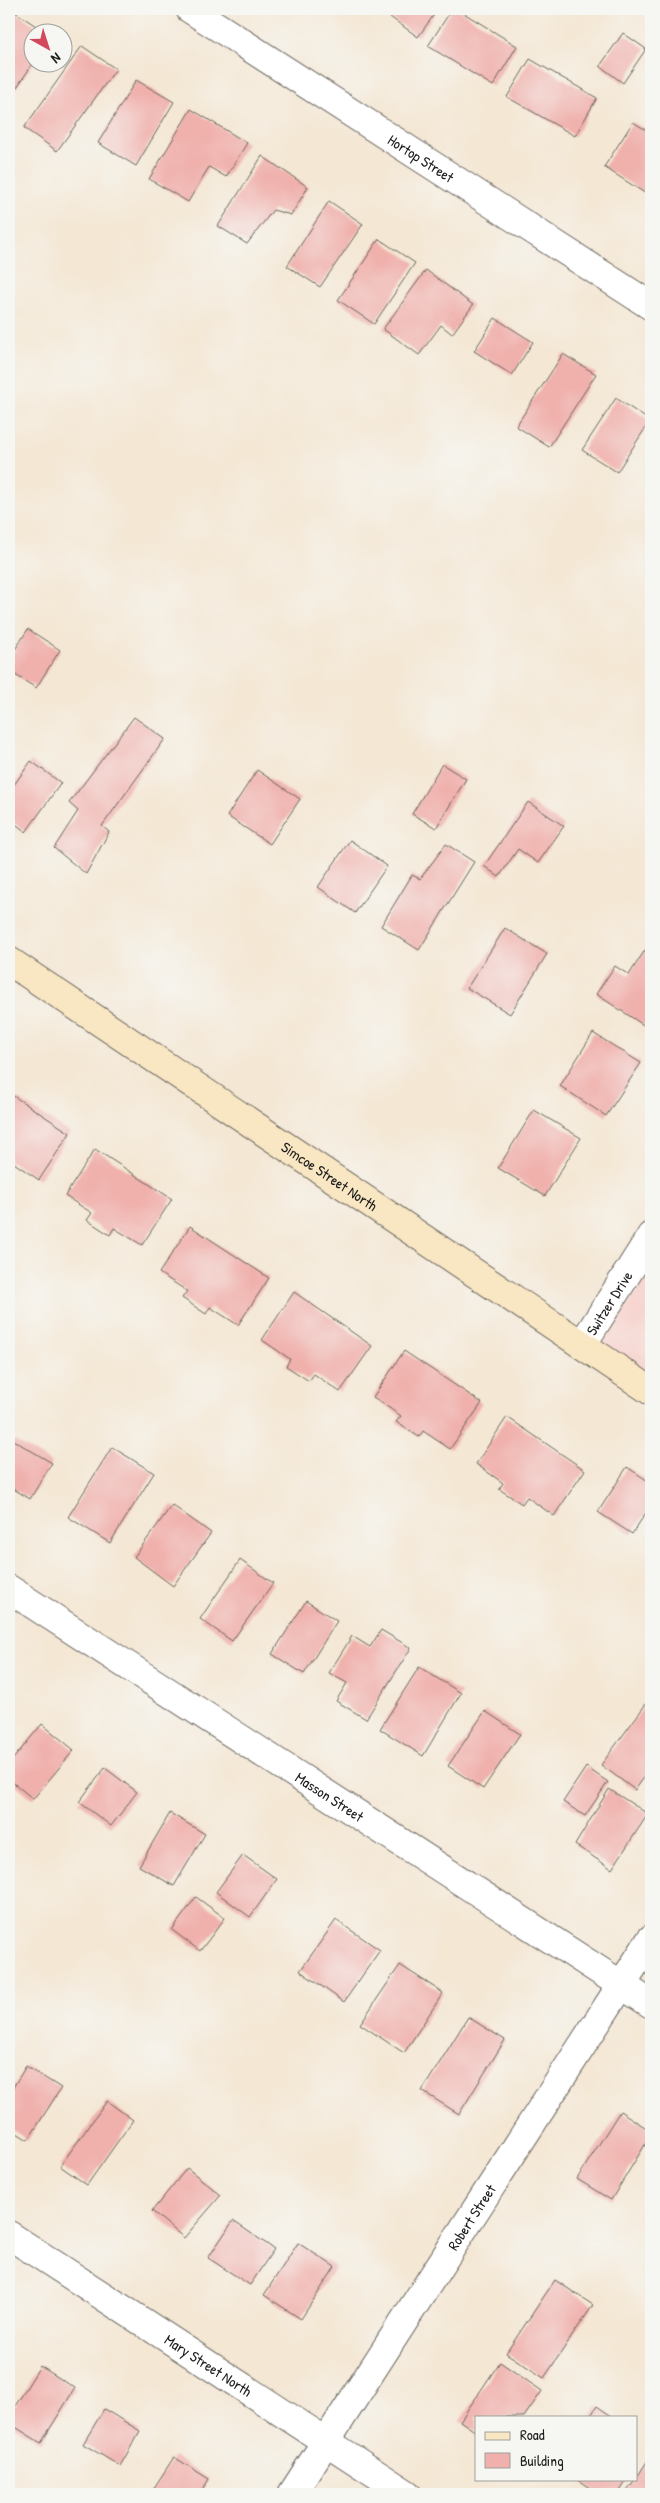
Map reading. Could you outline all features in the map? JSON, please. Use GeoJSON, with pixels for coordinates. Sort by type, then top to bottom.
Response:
{"type":"FeatureCollection","features":[{"type":"Feature","properties":{"kind":"main road","name":"Simcoe Street North"},"geometry":{"type":"LineString","coordinates":[[9,961],[651,1391]]}},
{"type":"Feature","properties":{"kind":"street","name":"Hortop Street"},"geometry":{"type":"LineString","coordinates":[[190,9],[651,306]]}},
{"type":"Feature","properties":{"kind":"street","name":"Switzer Drive"},"geometry":{"type":"LineString","coordinates":[[582,1345],[651,1236]]}},
{"type":"Feature","properties":{"kind":"street","name":"Masson Street"},"geometry":{"type":"LineString","coordinates":[[9,1589],[651,2004]]}},
{"type":"Feature","properties":{"kind":"street","name":"Robert Street"},"geometry":{"type":"LineString","coordinates":[[292,2494],[651,1939]]}},
{"type":"Feature","properties":{"kind":"street","name":"Mary Street North"},"geometry":{"type":"LineString","coordinates":[[9,2235],[407,2494]]}},
{"type":"Feature","properties":{"kind":"shaded area"},"geometry":{"type":"Polygon","coordinates":[[[651,1270],[651,1392],[595,1356],[651,1270]]]}},
{"type":"Feature","properties":{"kind":"building"},"geometry":{"type":"Polygon","coordinates":[[[379,9],[438,9],[418,37],[379,9]]]}},
{"type":"Feature","properties":{"kind":"building"},"geometry":{"type":"Polygon","coordinates":[[[452,9],[457,9],[517,46],[493,86],[428,46],[452,9]]]}},
{"type":"Feature","properties":{"kind":"building"},"geometry":{"type":"Polygon","coordinates":[[[12,10],[30,22],[22,22],[22,72],[27,72],[9,99],[9,15],[12,10]]]}},
{"type":"Feature","properties":{"kind":"building"},"geometry":{"type":"Polygon","coordinates":[[[623,33],[646,49],[623,83],[600,66],[623,33]]]}},
{"type":"Feature","properties":{"kind":"building"},"geometry":{"type":"Polygon","coordinates":[[[82,46],[116,69],[57,151],[24,128],[64,72],[72,72],[72,60],[82,46]]]}},
{"type":"Feature","properties":{"kind":"building"},"geometry":{"type":"Polygon","coordinates":[[[530,59],[597,98],[575,136],[507,97],[530,59]]]}},
{"type":"Feature","properties":{"kind":"building"},"geometry":{"type":"Polygon","coordinates":[[[136,80],[174,102],[136,166],[98,143],[136,80]]]}},
{"type":"Feature","properties":{"kind":"building"},"geometry":{"type":"Polygon","coordinates":[[[191,109],[247,143],[226,177],[209,167],[188,202],[149,179],[191,109]]]}},
{"type":"Feature","properties":{"kind":"building"},"geometry":{"type":"Polygon","coordinates":[[[633,122],[651,133],[651,197],[604,167],[633,122]]]}},
{"type":"Feature","properties":{"kind":"building"},"geometry":{"type":"Polygon","coordinates":[[[262,156],[308,187],[291,215],[273,210],[247,244],[218,226],[262,156]]]}},
{"type":"Feature","properties":{"kind":"building"},"geometry":{"type":"Polygon","coordinates":[[[329,201],[363,224],[320,287],[287,266],[329,201]]]}},
{"type":"Feature","properties":{"kind":"building"},"geometry":{"type":"Polygon","coordinates":[[[379,239],[415,263],[374,324],[338,300],[379,239]]]}},
{"type":"Feature","properties":{"kind":"building"},"geometry":{"type":"Polygon","coordinates":[[[426,270],[473,305],[452,334],[441,325],[419,355],[383,329],[426,270]]]}},
{"type":"Feature","properties":{"kind":"building"},"geometry":{"type":"Polygon","coordinates":[[[495,318],[533,342],[512,375],[474,351],[495,318]]]}},
{"type":"Feature","properties":{"kind":"building"},"geometry":{"type":"Polygon","coordinates":[[[563,354],[596,374],[549,447],[516,426],[563,354]]]}},
{"type":"Feature","properties":{"kind":"building"},"geometry":{"type":"Polygon","coordinates":[[[616,398],[650,421],[617,472],[582,450],[616,398]]]}},
{"type":"Feature","properties":{"kind":"building"},"geometry":{"type":"Polygon","coordinates":[[[28,629],[60,650],[36,688],[9,671],[9,659],[28,629]]]}},
{"type":"Feature","properties":{"kind":"building"},"geometry":{"type":"Polygon","coordinates":[[[134,717],[165,739],[102,826],[109,832],[86,874],[54,848],[78,811],[69,803],[134,717]]]}},
{"type":"Feature","properties":{"kind":"building"},"geometry":{"type":"Polygon","coordinates":[[[31,761],[61,783],[26,832],[9,819],[9,792],[31,761]]]}},
{"type":"Feature","properties":{"kind":"building"},"geometry":{"type":"Polygon","coordinates":[[[442,764],[466,779],[436,828],[412,814],[442,764]]]}},
{"type":"Feature","properties":{"kind":"building"},"geometry":{"type":"Polygon","coordinates":[[[257,770],[300,799],[270,844],[227,816],[257,770]]]}},
{"type":"Feature","properties":{"kind":"building"},"geometry":{"type":"Polygon","coordinates":[[[528,802],[564,826],[538,863],[518,849],[499,877],[484,866],[528,802]]]}},
{"type":"Feature","properties":{"kind":"building"},"geometry":{"type":"Polygon","coordinates":[[[350,840],[387,866],[355,913],[318,887],[350,840]]]}},
{"type":"Feature","properties":{"kind":"building"},"geometry":{"type":"Polygon","coordinates":[[[446,844],[474,862],[419,950],[381,926],[412,875],[420,879],[446,844]]]}},
{"type":"Feature","properties":{"kind":"building"},"geometry":{"type":"Polygon","coordinates":[[[505,928],[547,954],[510,1014],[467,988],[505,928]]]}},
{"type":"Feature","properties":{"kind":"building"},"geometry":{"type":"Polygon","coordinates":[[[645,950],[651,954],[651,1030],[596,994],[615,966],[629,975],[645,950]]]}},
{"type":"Feature","properties":{"kind":"building"},"geometry":{"type":"Polygon","coordinates":[[[593,1033],[641,1063],[606,1116],[560,1086],[593,1033]]]}},
{"type":"Feature","properties":{"kind":"building"},"geometry":{"type":"Polygon","coordinates":[[[9,1093],[70,1133],[39,1180],[11,1161],[9,1165],[9,1093]]]}},
{"type":"Feature","properties":{"kind":"building"},"geometry":{"type":"Polygon","coordinates":[[[534,1110],[581,1138],[545,1196],[498,1168],[534,1110]]]}},
{"type":"Feature","properties":{"kind":"building"},"geometry":{"type":"Polygon","coordinates":[[[95,1149],[172,1199],[142,1245],[114,1228],[110,1235],[87,1220],[92,1213],[65,1196],[95,1149]]]}},
{"type":"Feature","properties":{"kind":"building"},"geometry":{"type":"Polygon","coordinates":[[[190,1226],[269,1278],[238,1325],[210,1307],[206,1314],[182,1298],[187,1291],[159,1273],[190,1226]]]}},
{"type":"Feature","properties":{"kind":"building"},"geometry":{"type":"Polygon","coordinates":[[[294,1292],[372,1346],[340,1392],[314,1374],[309,1381],[286,1366],[290,1359],[262,1340],[294,1292]]]}},
{"type":"Feature","properties":{"kind":"building"},"geometry":{"type":"Polygon","coordinates":[[[404,1351],[482,1403],[450,1449],[423,1431],[419,1437],[396,1422],[401,1416],[373,1397],[404,1351]]]}},
{"type":"Feature","properties":{"kind":"building"},"geometry":{"type":"Polygon","coordinates":[[[507,1417],[585,1470],[554,1516],[527,1497],[522,1504],[499,1489],[503,1483],[476,1464],[507,1417]]]}},
{"type":"Feature","properties":{"kind":"building"},"geometry":{"type":"Polygon","coordinates":[[[13,1440],[52,1463],[30,1499],[9,1486],[9,1446],[13,1440]]]}},
{"type":"Feature","properties":{"kind":"building"},"geometry":{"type":"Polygon","coordinates":[[[112,1447],[154,1473],[110,1543],[68,1517],[112,1447]]]}},
{"type":"Feature","properties":{"kind":"building"},"geometry":{"type":"Polygon","coordinates":[[[627,1467],[651,1483],[651,1505],[632,1534],[598,1512],[627,1467]]]}},
{"type":"Feature","properties":{"kind":"building"},"geometry":{"type":"Polygon","coordinates":[[[172,1505],[211,1533],[173,1586],[134,1557],[172,1505]]]}},
{"type":"Feature","properties":{"kind":"building"},"geometry":{"type":"Polygon","coordinates":[[[240,1560],[273,1583],[232,1641],[200,1619],[240,1560]]]}},
{"type":"Feature","properties":{"kind":"building"},"geometry":{"type":"Polygon","coordinates":[[[306,1601],[337,1621],[304,1674],[272,1654],[306,1601]]]}},
{"type":"Feature","properties":{"kind":"building"},"geometry":{"type":"Polygon","coordinates":[[[381,1630],[411,1648],[366,1719],[336,1701],[347,1683],[329,1673],[352,1636],[370,1647],[381,1630]]]}},
{"type":"Feature","properties":{"kind":"building"},"geometry":{"type":"Polygon","coordinates":[[[419,1667],[461,1693],[423,1756],[380,1729],[419,1667]]]}},
{"type":"Feature","properties":{"kind":"building"},"geometry":{"type":"Polygon","coordinates":[[[651,1697],[651,1768],[635,1790],[601,1765],[651,1697]]]}},
{"type":"Feature","properties":{"kind":"building"},"geometry":{"type":"Polygon","coordinates":[[[485,1711],[520,1734],[483,1789],[448,1766],[485,1711]]]}},
{"type":"Feature","properties":{"kind":"building"},"geometry":{"type":"Polygon","coordinates":[[[42,1724],[74,1750],[33,1799],[9,1779],[9,1764],[42,1724]]]}},
{"type":"Feature","properties":{"kind":"building"},"geometry":{"type":"Polygon","coordinates":[[[586,1767],[608,1782],[585,1816],[563,1802],[586,1767]]]}},
{"type":"Feature","properties":{"kind":"building"},"geometry":{"type":"Polygon","coordinates":[[[105,1768],[137,1792],[111,1826],[79,1802],[105,1768]]]}},
{"type":"Feature","properties":{"kind":"building"},"geometry":{"type":"Polygon","coordinates":[[[609,1789],[648,1814],[612,1869],[575,1845],[609,1789]]]}},
{"type":"Feature","properties":{"kind":"building"},"geometry":{"type":"Polygon","coordinates":[[[170,1813],[205,1834],[174,1886],[139,1866],[170,1813]]]}},
{"type":"Feature","properties":{"kind":"building"},"geometry":{"type":"Polygon","coordinates":[[[243,1855],[277,1879],[250,1917],[216,1892],[243,1855]]]}},
{"type":"Feature","properties":{"kind":"building"},"geometry":{"type":"Polygon","coordinates":[[[196,1897],[225,1918],[200,1951],[172,1930],[196,1897]]]}},
{"type":"Feature","properties":{"kind":"building"},"geometry":{"type":"Polygon","coordinates":[[[336,1920],[380,1950],[344,2002],[300,1971],[336,1920]]]}},
{"type":"Feature","properties":{"kind":"building"},"geometry":{"type":"Polygon","coordinates":[[[400,1965],[443,1993],[404,2053],[360,2024],[400,1965]]]}},
{"type":"Feature","properties":{"kind":"building"},"geometry":{"type":"Polygon","coordinates":[[[468,2017],[505,2040],[459,2114],[422,2091],[468,2017]]]}},
{"type":"Feature","properties":{"kind":"building"},"geometry":{"type":"Polygon","coordinates":[[[26,2066],[61,2088],[28,2140],[9,2128],[9,2094],[26,2066]]]}},
{"type":"Feature","properties":{"kind":"building"},"geometry":{"type":"Polygon","coordinates":[[[107,2101],[133,2120],[87,2185],[60,2166],[107,2101]]]}},
{"type":"Feature","properties":{"kind":"building"},"geometry":{"type":"Polygon","coordinates":[[[620,2111],[651,2131],[651,2135],[611,2200],[577,2179],[620,2111]]]}},
{"type":"Feature","properties":{"kind":"building"},"geometry":{"type":"Polygon","coordinates":[[[187,2168],[221,2195],[184,2238],[152,2211],[187,2168]]]}},
{"type":"Feature","properties":{"kind":"building"},"geometry":{"type":"Polygon","coordinates":[[[233,2221],[274,2249],[250,2285],[208,2258],[233,2221]]]}},
{"type":"Feature","properties":{"kind":"building"},"geometry":{"type":"Polygon","coordinates":[[[298,2243],[335,2267],[301,2319],[264,2295],[298,2243]]]}},
{"type":"Feature","properties":{"kind":"building"},"geometry":{"type":"Polygon","coordinates":[[[555,2280],[593,2305],[544,2378],[506,2353],[555,2280]]]}},
{"type":"Feature","properties":{"kind":"building"},"geometry":{"type":"Polygon","coordinates":[[[500,2362],[542,2391],[525,2416],[475,2416],[475,2431],[460,2421],[500,2362]]]}},
{"type":"Feature","properties":{"kind":"building"},"geometry":{"type":"Polygon","coordinates":[[[40,2366],[75,2388],[41,2443],[9,2423],[9,2416],[40,2366]]]}},
{"type":"Feature","properties":{"kind":"building"},"geometry":{"type":"Polygon","coordinates":[[[597,2406],[612,2416],[591,2416],[597,2406]]]}},
{"type":"Feature","properties":{"kind":"building"},"geometry":{"type":"Polygon","coordinates":[[[104,2409],[140,2431],[120,2466],[83,2444],[104,2409]]]}},
{"type":"Feature","properties":{"kind":"building"},"geometry":{"type":"Polygon","coordinates":[[[651,2455],[651,2494],[625,2494],[635,2480],[638,2480],[638,2476],[651,2455]]]}},
{"type":"Feature","properties":{"kind":"building"},"geometry":{"type":"Polygon","coordinates":[[[174,2457],[209,2479],[200,2494],[150,2494],[174,2457]]]}},
{"type":"Feature","properties":{"kind":"building"},"geometry":{"type":"Polygon","coordinates":[[[579,2480],[627,2480],[618,2494],[600,2494],[579,2480]]]}}]}
